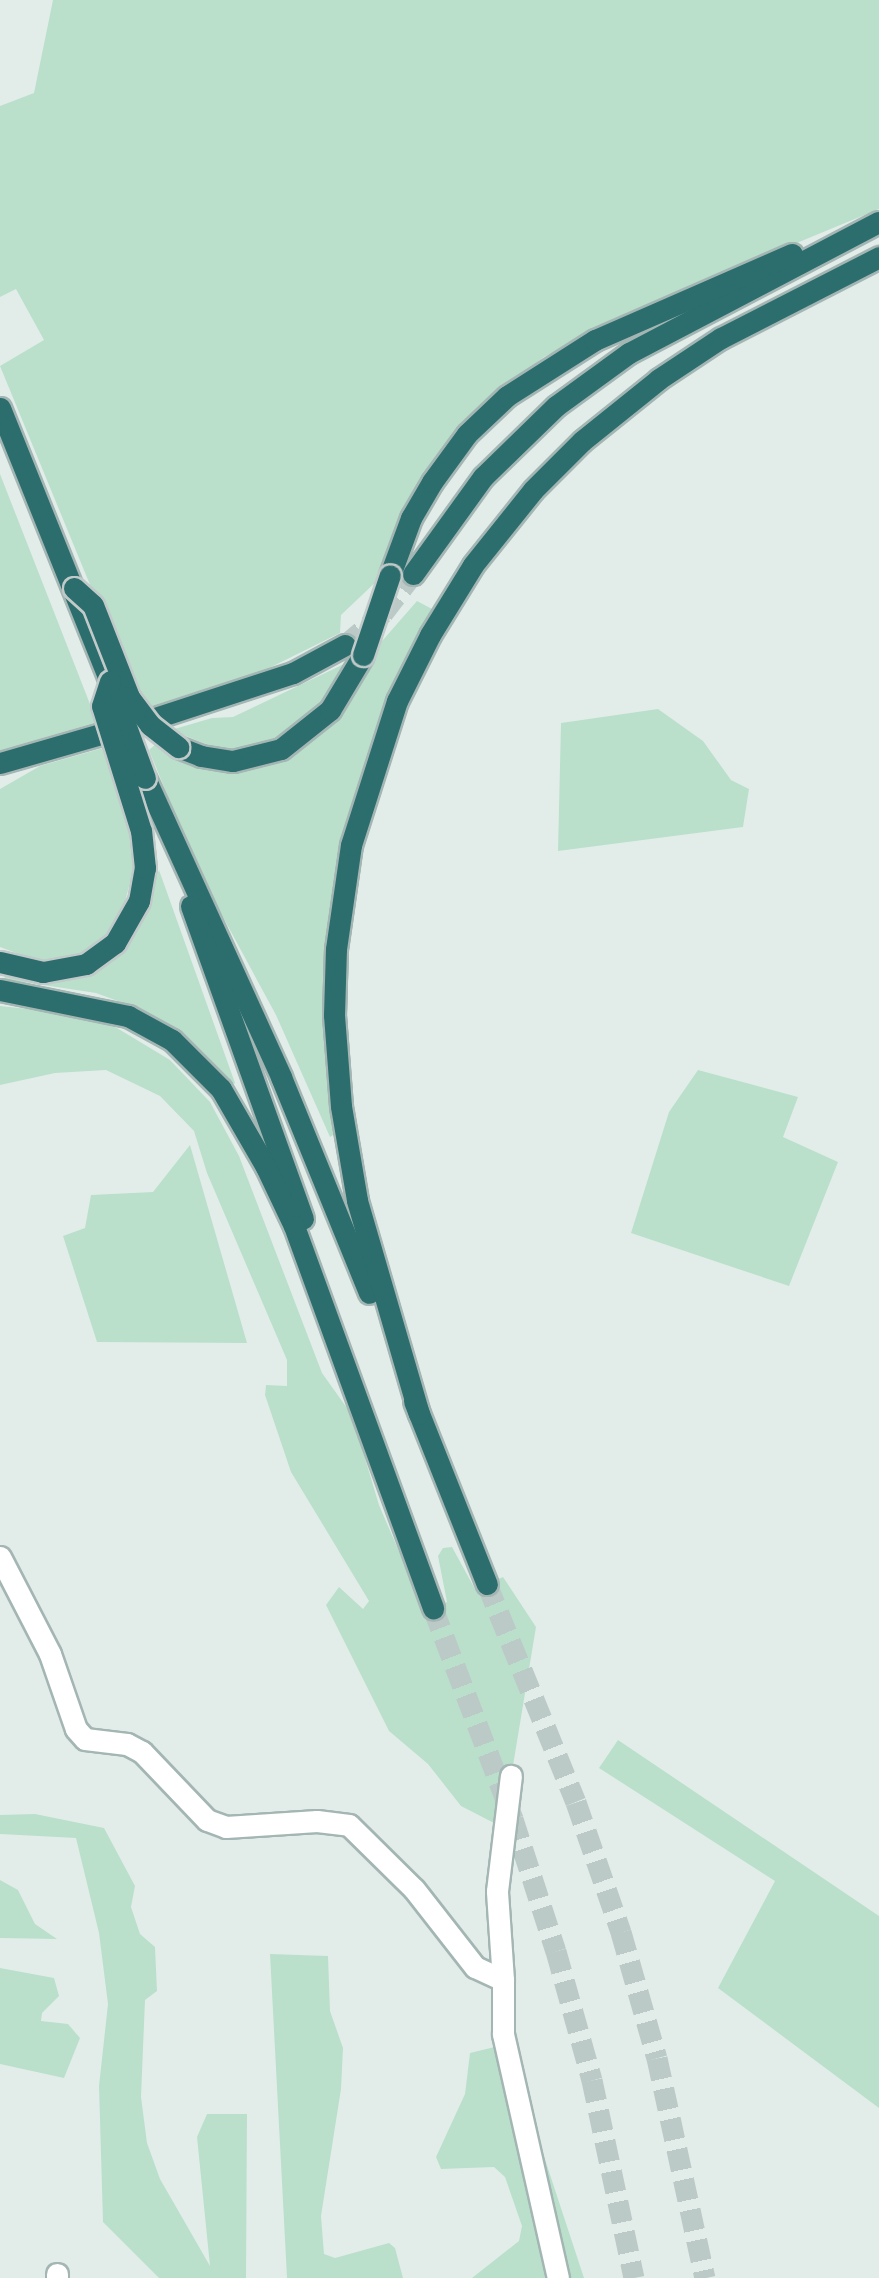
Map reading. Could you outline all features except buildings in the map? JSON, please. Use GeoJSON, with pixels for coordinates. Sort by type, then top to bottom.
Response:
{"type":"FeatureCollection","features":[{"type":"Feature","properties":{"kind":"highway"},"geometry":{"type":"LineString","coordinates":[[413,574],[498,460],[579,389],[629,353],[832,244],[879,222]]}},
{"type":"Feature","properties":{"kind":"highway"},"geometry":{"type":"LineString","coordinates":[[74,588],[93,605],[129,697],[150,725],[178,747],[201,756],[233,761],[281,749],[330,710],[354,650],[390,575],[411,518],[444,464],[479,421],[524,383],[577,349],[643,317],[789,255],[832,244]]}},
{"type":"Feature","properties":{"kind":"highway"},"geometry":{"type":"LineString","coordinates":[[579,389],[690,331],[879,247]]}},
{"type":"Feature","properties":{"kind":"highway"},"geometry":{"type":"LineString","coordinates":[[419,1414],[355,1190],[341,1106],[334,1015],[337,938],[351,845],[397,701],[430,635],[473,565],[517,509],[582,441],[659,379],[721,338],[879,257]]}},
{"type":"Feature","properties":{"kind":"highway"},"geometry":{"type":"LineString","coordinates":[[0,408],[110,681],[267,1111],[351,1378]]}},
{"type":"Feature","properties":{"kind":"highway"},"geometry":{"type":"LineString","coordinates":[[155,718],[354,650]]}},
{"type":"Feature","properties":{"kind":"highway"},"geometry":{"type":"LineString","coordinates":[[0,962],[43,972],[86,964],[115,943],[139,901],[145,868],[141,831],[102,706],[110,681]]}},
{"type":"Feature","properties":{"kind":"highway"},"geometry":{"type":"LineString","coordinates":[[0,763],[104,733]]}},
{"type":"Feature","properties":{"kind":"highway"},"geometry":{"type":"LineString","coordinates":[[0,777],[50,750]]}},
{"type":"Feature","properties":{"kind":"highway"},"geometry":{"type":"LineString","coordinates":[[145,778],[281,1077],[487,1584]]}},
{"type":"Feature","properties":{"kind":"highway"},"geometry":{"type":"LineString","coordinates":[[0,990],[128,1016],[172,1040],[204,1068],[235,1109],[267,1167],[351,1378],[433,1608]]}},
{"type":"Feature","properties":{"kind":"street"},"geometry":{"type":"LineString","coordinates":[[0,1557],[50,1654],[76,1729],[85,1740],[127,1744],[142,1752],[207,1820],[226,1827],[317,1821],[349,1825],[414,1889],[475,1967],[503,1980]]}},
{"type":"Feature","properties":{"kind":"street"},"geometry":{"type":"LineString","coordinates":[[512,1776],[497,1891],[503,1980],[503,2034],[558,2278]]}},
{"type":"Feature","properties":{"kind":"green space"},"geometry":{"type":"Polygon","coordinates":[[[53,0],[879,0],[879,209],[637,309],[544,357],[505,387],[379,579],[341,615],[340,633],[265,670],[146,708],[130,682],[0,366],[44,340],[16,289],[0,297],[0,106],[34,93],[53,0]]]}},
{"type":"Feature","properties":{"kind":"green space"},"geometry":{"type":"Polygon","coordinates":[[[0,474],[97,722],[0,751],[0,474]]]}},
{"type":"Feature","properties":{"kind":"green space"},"geometry":{"type":"Polygon","coordinates":[[[417,601],[434,610],[370,747],[343,841],[336,1133],[330,1137],[276,1015],[198,871],[149,750],[157,743],[200,766],[229,770],[256,768],[290,756],[337,718],[376,648],[417,601]]]}},
{"type":"Feature","properties":{"kind":"green space"},"geometry":{"type":"Polygon","coordinates":[[[344,664],[323,703],[296,729],[273,741],[242,749],[216,748],[171,730],[212,718],[233,717],[344,664]]]}},
{"type":"Feature","properties":{"kind":"green space"},"geometry":{"type":"Polygon","coordinates":[[[658,709],[703,741],[731,780],[749,789],[743,827],[558,851],[561,723],[658,709]]]}},
{"type":"Feature","properties":{"kind":"green space"},"geometry":{"type":"Polygon","coordinates":[[[110,746],[137,856],[121,917],[105,938],[76,957],[35,960],[0,947],[0,789],[40,766],[110,746]]]}},
{"type":"Feature","properties":{"kind":"green space"},"geometry":{"type":"Polygon","coordinates":[[[159,870],[234,1084],[185,1036],[142,1010],[96,993],[4,979],[7,973],[57,981],[85,976],[105,964],[139,925],[159,870]]]}},
{"type":"Feature","properties":{"kind":"green space"},"geometry":{"type":"Polygon","coordinates":[[[0,1006],[85,1015],[117,1028],[170,1060],[210,1102],[239,1156],[322,1373],[352,1415],[379,1505],[425,1612],[447,1602],[438,1556],[443,1548],[452,1547],[475,1589],[503,1577],[536,1627],[504,1820],[496,1824],[461,1806],[428,1764],[389,1731],[326,1605],[339,1587],[363,1609],[369,1601],[291,1472],[265,1395],[266,1385],[287,1386],[287,1360],[207,1173],[194,1131],[160,1096],[106,1070],[55,1073],[0,1085],[0,1006]]]}},
{"type":"Feature","properties":{"kind":"green space"},"geometry":{"type":"Polygon","coordinates":[[[698,1070],[798,1097],[783,1137],[838,1162],[789,1286],[631,1233],[669,1112],[698,1070]]]}},
{"type":"Feature","properties":{"kind":"green space"},"geometry":{"type":"Polygon","coordinates":[[[190,1145],[247,1343],[97,1342],[63,1236],[85,1228],[91,1195],[153,1192],[190,1145]]]}},
{"type":"Feature","properties":{"kind":"green space"},"geometry":{"type":"Polygon","coordinates":[[[618,1740],[879,1916],[879,2108],[718,1988],[775,1881],[599,1768],[618,1740]]]}},
{"type":"Feature","properties":{"kind":"green space"},"geometry":{"type":"Polygon","coordinates":[[[35,1814],[104,1828],[135,1886],[131,1907],[140,1934],[155,1947],[157,1991],[145,2000],[141,2097],[147,2143],[160,2179],[210,2266],[197,2137],[207,2114],[247,2114],[246,2278],[159,2278],[103,2222],[99,2086],[108,2004],[99,1933],[76,1838],[0,1834],[0,1815],[35,1814]]]}},
{"type":"Feature","properties":{"kind":"green space"},"geometry":{"type":"Polygon","coordinates":[[[0,1880],[18,1890],[35,1924],[57,1939],[0,1938],[0,1880]]]}},
{"type":"Feature","properties":{"kind":"green space"},"geometry":{"type":"Polygon","coordinates":[[[270,1954],[328,1956],[330,2011],[343,2048],[341,2089],[321,2216],[324,2254],[335,2258],[389,2243],[395,2248],[403,2278],[287,2278],[270,1954]]]}},
{"type":"Feature","properties":{"kind":"green space"},"geometry":{"type":"Polygon","coordinates":[[[0,1968],[54,1978],[59,1996],[42,2013],[41,2021],[68,2024],[80,2038],[64,2078],[0,2064],[0,1968]]]}},
{"type":"Feature","properties":{"kind":"green space"},"geometry":{"type":"Polygon","coordinates":[[[507,2044],[584,2278],[472,2278],[519,2241],[522,2226],[505,2177],[494,2167],[441,2169],[436,2157],[465,2094],[470,2053],[507,2044]]]}},
{"type":"Feature","properties":{"kind":"tunnel"},"geometry":{"type":"LineString","coordinates":[[345,645],[383,613],[413,574]]}},
{"type":"Feature","properties":{"kind":"tunnel"},"geometry":{"type":"LineString","coordinates":[[487,1584],[576,1802],[621,1932],[657,2058],[705,2278]]}},
{"type":"Feature","properties":{"kind":"tunnel"},"geometry":{"type":"LineString","coordinates":[[433,1608],[513,1819],[556,1951],[592,2080],[634,2278]]}}]}
